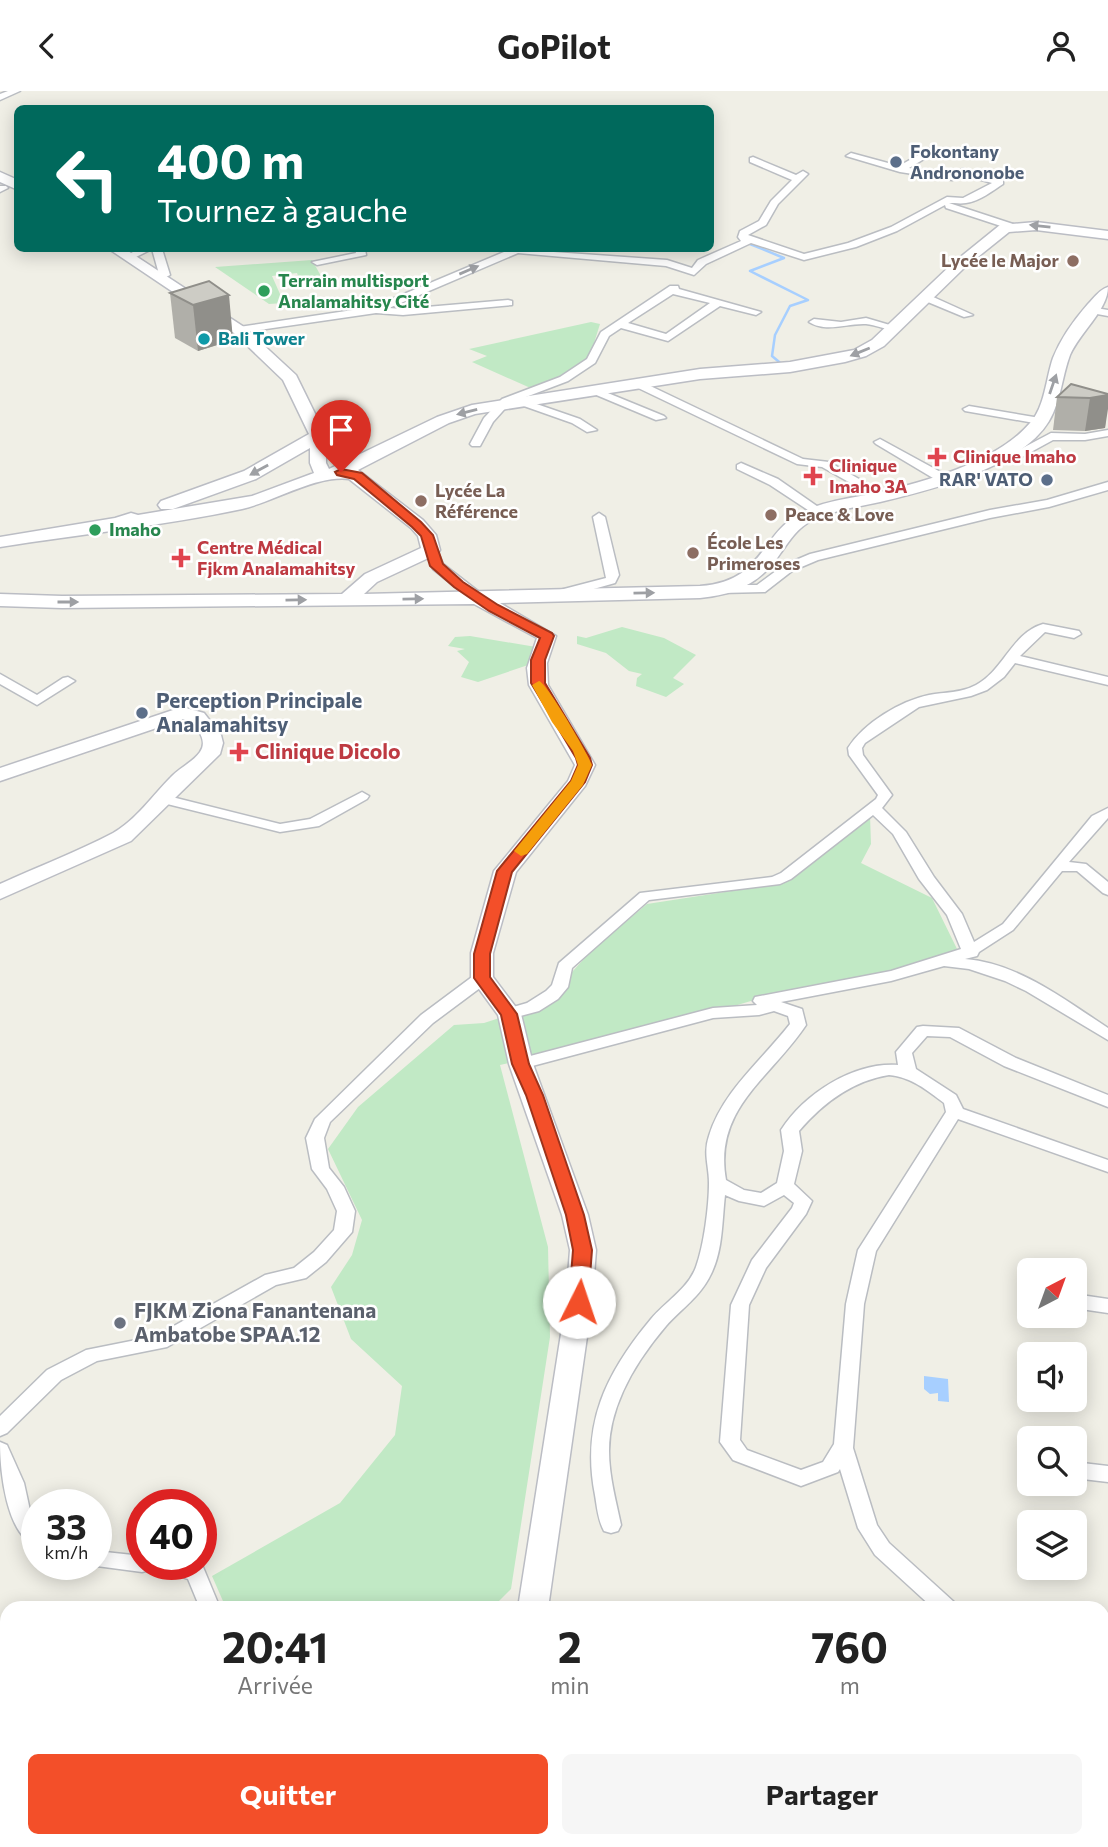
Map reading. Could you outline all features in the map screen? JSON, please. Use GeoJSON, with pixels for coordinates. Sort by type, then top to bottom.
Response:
{"type":"FeatureCollection","features":[{"type":"Feature","properties":{"kind":"main road"},"geometry":{"type":"LineString","coordinates":[[0,541],[255,500],[333,474],[443,420],[472,410],[726,371],[790,367],[839,359],[868,349],[927,298],[958,266],[1010,226],[1037,226],[1108,235]]}},
{"type":"Feature","properties":{"kind":"main road"},"geometry":{"type":"LineString","coordinates":[[122,252],[239,330],[290,378],[318,436],[318,463],[333,474],[358,476],[427,535],[431,550],[371,578],[347,599]]}},
{"type":"Feature","properties":{"kind":"main road"},"geometry":{"type":"LineString","coordinates":[[0,600],[62,602],[478,598],[700,592],[737,585],[759,570],[782,534],[796,522],[818,511],[883,496],[942,478],[995,456],[1030,432],[1040,421],[1062,356],[1090,310],[1108,292]]}},
{"type":"Feature","properties":{"kind":"main road"},"geometry":{"type":"LineString","coordinates":[[119,523],[250,475],[318,436]]}},
{"type":"Feature","properties":{"kind":"main road"},"geometry":{"type":"LineString","coordinates":[[478,598],[547,636],[538,660],[538,683],[559,722],[580,751],[585,765],[578,782],[505,871],[482,954],[482,978],[509,1014],[521,1064],[575,1215],[583,1250],[579,1302],[528,1601]]}},
{"type":"Feature","properties":{"kind":"main road"},"geometry":{"type":"LineString","coordinates":[[0,775],[182,713],[197,717],[214,743],[210,754],[160,798],[141,821],[123,836],[0,892]]}},
{"type":"Feature","properties":{"kind":"street"},"geometry":{"type":"LineString","coordinates":[[0,97],[16,91]]}},
{"type":"Feature","properties":{"kind":"street"},"geometry":{"type":"LineString","coordinates":[[900,169],[933,150]]}},
{"type":"Feature","properties":{"kind":"street"},"geometry":{"type":"LineString","coordinates":[[743,237],[804,257],[852,245],[894,229],[950,199],[964,201],[1000,182],[963,172],[952,177],[900,169],[851,156]]}},
{"type":"Feature","properties":{"kind":"street"},"geometry":{"type":"LineString","coordinates":[[743,237],[744,233],[763,223],[774,203],[800,176],[753,160]]}},
{"type":"Feature","properties":{"kind":"street"},"geometry":{"type":"LineString","coordinates":[[941,203],[1010,226]]}},
{"type":"Feature","properties":{"kind":"street"},"geometry":{"type":"LineString","coordinates":[[550,252],[667,263],[694,272],[702,263],[747,243],[743,237]]}},
{"type":"Feature","properties":{"kind":"street"},"geometry":{"type":"LineString","coordinates":[[130,256],[140,252]]}},
{"type":"Feature","properties":{"kind":"street"},"geometry":{"type":"LineString","coordinates":[[157,252],[165,275],[160,277]]}},
{"type":"Feature","properties":{"kind":"street"},"geometry":{"type":"LineString","coordinates":[[317,261],[361,255],[360,252]]}},
{"type":"Feature","properties":{"kind":"street"},"geometry":{"type":"LineString","coordinates":[[375,310],[511,252]]}},
{"type":"Feature","properties":{"kind":"street"},"geometry":{"type":"LineString","coordinates":[[476,444],[480,433],[498,407],[506,401],[564,379],[591,361],[605,334],[672,289],[756,312]]}},
{"type":"Feature","properties":{"kind":"street"},"geometry":{"type":"LineString","coordinates":[[927,298],[968,315]]}},
{"type":"Feature","properties":{"kind":"street"},"geometry":{"type":"LineString","coordinates":[[618,324],[668,338],[718,302]]}},
{"type":"Feature","properties":{"kind":"street"},"geometry":{"type":"LineString","coordinates":[[239,330],[375,310],[403,313],[508,303]]}},
{"type":"Feature","properties":{"kind":"street"},"geometry":{"type":"LineString","coordinates":[[1090,310],[1108,313]]}},
{"type":"Feature","properties":{"kind":"street"},"geometry":{"type":"LineString","coordinates":[[814,323],[841,325],[866,321],[895,327]]}},
{"type":"Feature","properties":{"kind":"street"},"geometry":{"type":"LineString","coordinates":[[638,384],[801,462],[825,464],[883,496]]}},
{"type":"Feature","properties":{"kind":"street"},"geometry":{"type":"LineString","coordinates":[[598,392],[660,418]]}},
{"type":"Feature","properties":{"kind":"street"},"geometry":{"type":"LineString","coordinates":[[525,403],[576,421],[591,430]]}},
{"type":"Feature","properties":{"kind":"street"},"geometry":{"type":"LineString","coordinates":[[968,409],[1040,421]]}},
{"type":"Feature","properties":{"kind":"street"},"geometry":{"type":"LineString","coordinates":[[995,456],[1020,454],[1051,436],[1085,437],[1108,433]]}},
{"type":"Feature","properties":{"kind":"street"},"geometry":{"type":"LineString","coordinates":[[880,442],[942,478]]}},
{"type":"Feature","properties":{"kind":"street"},"geometry":{"type":"LineString","coordinates":[[741,467],[774,482],[818,511]]}},
{"type":"Feature","properties":{"kind":"street"},"geometry":{"type":"LineString","coordinates":[[721,589],[760,590],[788,568],[814,557],[990,514],[1049,503],[1108,486]]}},
{"type":"Feature","properties":{"kind":"street"},"geometry":{"type":"LineString","coordinates":[[556,595],[611,580],[613,575],[599,517]]}},
{"type":"Feature","properties":{"kind":"street"},"geometry":{"type":"LineString","coordinates":[[431,550],[437,566],[478,598]]}},
{"type":"Feature","properties":{"kind":"street"},"geometry":{"type":"LineString","coordinates":[[509,1014],[533,1007],[552,995],[559,987],[565,966],[645,896],[775,881],[786,876],[875,809],[885,795],[856,755],[855,748],[860,740],[914,704],[973,692],[984,687],[995,679],[1031,634],[1044,628],[1074,634]]}},
{"type":"Feature","properties":{"kind":"street"},"geometry":{"type":"LineString","coordinates":[[1010,658],[1108,681]]}},
{"type":"Feature","properties":{"kind":"street"},"geometry":{"type":"LineString","coordinates":[[3,684],[37,701],[68,681]]}},
{"type":"Feature","properties":{"kind":"street"},"geometry":{"type":"LineString","coordinates":[[160,798],[280,828],[314,823],[362,796]]}},
{"type":"Feature","properties":{"kind":"street"},"geometry":{"type":"LineString","coordinates":[[875,809],[899,832],[927,879],[954,914],[971,953]]}},
{"type":"Feature","properties":{"kind":"street"},"geometry":{"type":"LineString","coordinates":[[937,964],[971,953],[996,939],[1097,820],[1108,812]]}},
{"type":"Feature","properties":{"kind":"street"},"geometry":{"type":"LineString","coordinates":[[1060,866],[1081,867],[1108,890]]}},
{"type":"Feature","properties":{"kind":"street"},"geometry":{"type":"LineString","coordinates":[[521,1064],[790,993],[937,964],[962,962],[993,971],[1021,984],[1108,1035]]}},
{"type":"Feature","properties":{"kind":"street"},"geometry":{"type":"LineString","coordinates":[[0,1427],[54,1375],[93,1355],[160,1342],[271,1280],[300,1273],[320,1257],[343,1232],[346,1211],[335,1187],[321,1169],[315,1138],[323,1119],[427,1019],[482,978]]}},
{"type":"Feature","properties":{"kind":"street"},"geometry":{"type":"LineString","coordinates":[[611,1525],[600,1460],[600,1438],[607,1412],[632,1356],[696,1283],[705,1269],[718,1183],[712,1157],[717,1130],[733,1103],[794,1030],[799,1019],[796,1013],[774,1005],[759,1010],[713,1013]]}},
{"type":"Feature","properties":{"kind":"street"},"geometry":{"type":"LineString","coordinates":[[908,1072],[904,1052],[923,1031],[953,1032],[1010,1062],[1108,1101]]}},
{"type":"Feature","properties":{"kind":"street"},"geometry":{"type":"LineString","coordinates":[[718,1183],[739,1195],[764,1200],[785,1186],[793,1151],[790,1130],[804,1113],[848,1080],[877,1069],[908,1072],[950,1099],[955,1106],[954,1112],[867,1250],[855,1304],[843,1448],[868,1528],[883,1549],[939,1601]]}},
{"type":"Feature","properties":{"kind":"street"},"geometry":{"type":"LineString","coordinates":[[954,1112],[1108,1166]]}},
{"type":"Feature","properties":{"kind":"street"},"geometry":{"type":"LineString","coordinates":[[785,1186],[803,1201],[800,1210],[758,1265],[740,1305],[730,1442],[740,1455],[801,1478],[831,1467],[838,1451],[843,1448]]}},
{"type":"Feature","properties":{"kind":"street"},"geometry":{"type":"LineString","coordinates":[[1087,1303],[1108,1306]]}},
{"type":"Feature","properties":{"kind":"street"},"geometry":{"type":"LineString","coordinates":[[0,1450],[14,1483],[21,1514]]}},
{"type":"Feature","properties":{"kind":"street"},"geometry":{"type":"LineString","coordinates":[[1087,1472],[1108,1474]]}},
{"type":"Feature","properties":{"kind":"street"},"geometry":{"type":"LineString","coordinates":[[199,1580],[206,1601]]}},
{"type":"Feature","properties":{"kind":"green space","name":"Terrain multisport Analamahitsy Cité"},"geometry":{"type":"Polygon","coordinates":[[[312,260],[321,276],[299,279],[297,273],[272,276],[284,303],[269,304],[215,267],[312,260]]]}},
{"type":"Feature","properties":{"kind":"green space"},"geometry":{"type":"Polygon","coordinates":[[[591,322],[600,324],[589,359],[535,390],[472,362],[487,356],[469,349],[591,322]]]}},
{"type":"Feature","properties":{"kind":"green space"},"geometry":{"type":"Polygon","coordinates":[[[622,627],[664,638],[696,655],[673,678],[684,684],[666,697],[636,686],[637,678],[642,674],[629,671],[606,653],[577,644],[577,636],[586,638],[622,627]]]}},
{"type":"Feature","properties":{"kind":"green space"},"geometry":{"type":"Polygon","coordinates":[[[470,636],[536,647],[531,664],[478,682],[461,677],[469,662],[457,651],[465,649],[448,646],[455,637],[470,636]]]}},
{"type":"Feature","properties":{"kind":"green space"},"geometry":{"type":"Polygon","coordinates":[[[870,815],[871,844],[861,863],[932,898],[959,953],[901,972],[761,998],[646,1032],[500,1065],[548,1247],[550,1337],[511,1589],[499,1601],[223,1601],[214,1580],[217,1580],[217,1573],[340,1503],[395,1435],[402,1386],[351,1339],[331,1287],[352,1255],[362,1220],[328,1149],[358,1107],[454,1025],[484,1023],[543,1004],[592,950],[647,904],[783,883],[870,815]]]}},
{"type":"Feature","properties":{"kind":"water"},"geometry":{"type":"Polygon","coordinates":[[[924,1376],[948,1379],[949,1402],[938,1401],[938,1393],[930,1394],[924,1389],[924,1376]]]}},
{"type":"Feature","properties":{"kind":"building"},"geometry":{"type":"Polygon","coordinates":[[[209,281],[229,295],[193,305],[170,293],[209,281]]]}},
{"type":"Feature","properties":{"kind":"building"},"geometry":{"type":"Polygon","coordinates":[[[1071,384],[1108,395],[1090,398],[1057,397],[1071,384]]]}},
{"type":"Feature","properties":{"kind":"waterway"},"geometry":{"type":"LineString","coordinates":[[750,244],[784,258],[750,271],[808,300],[790,306],[775,335],[772,356],[784,366]]}},
{"type":"Feature","properties":{"kind":"slow traffic"},"geometry":{"type":"LineString","coordinates":[[521,851],[578,782],[585,765],[580,751],[559,722],[539,685]]}},
{"type":"Feature","properties":{"kind":"place","name":"Fokontany Andrononobe"},"geometry":{"type":"Point","coordinates":[896,162]}},
{"type":"Feature","properties":{"kind":"place","name":"Lycée le Major"},"geometry":{"type":"Point","coordinates":[1073,261]}},
{"type":"Feature","properties":{"kind":"place","name":"Terrain multisport Analamahitsy Cité"},"geometry":{"type":"Point","coordinates":[264,291]}},
{"type":"Feature","properties":{"kind":"place","name":"Bali Tower"},"geometry":{"type":"Point","coordinates":[204,339]}},
{"type":"Feature","properties":{"kind":"place","name":"Clinique Imaho"},"geometry":{"type":"Point","coordinates":[937,457]}},
{"type":"Feature","properties":{"kind":"place","name":"Clinique Imaho 3A"},"geometry":{"type":"Point","coordinates":[813,476]}},
{"type":"Feature","properties":{"kind":"place","name":"RAR' VATO"},"geometry":{"type":"Point","coordinates":[1047,480]}},
{"type":"Feature","properties":{"kind":"place","name":"Lycée La Référence"},"geometry":{"type":"Point","coordinates":[421,501]}},
{"type":"Feature","properties":{"kind":"place","name":"Peace & Love"},"geometry":{"type":"Point","coordinates":[771,515]}},
{"type":"Feature","properties":{"kind":"place","name":"Imaho"},"geometry":{"type":"Point","coordinates":[95,530]}},
{"type":"Feature","properties":{"kind":"place","name":"École Les Primeroses"},"geometry":{"type":"Point","coordinates":[693,553]}},
{"type":"Feature","properties":{"kind":"place","name":"Centre Médical Fjkm Analamahitsy"},"geometry":{"type":"Point","coordinates":[181,558]}},
{"type":"Feature","properties":{"kind":"place","name":"Perception Principale Analamahitsy"},"geometry":{"type":"Point","coordinates":[142,713]}},
{"type":"Feature","properties":{"kind":"place","name":"Clinique Dicolo"},"geometry":{"type":"Point","coordinates":[239,752]}},
{"type":"Feature","properties":{"kind":"place","name":"FJKM Ziona Fanantenana Ambatobe SPAA.12"},"geometry":{"type":"Point","coordinates":[120,1323]}},
{"type":"Feature","properties":{"kind":"route"},"geometry":{"type":"LineString","coordinates":[[341,472],[358,476],[417,524],[427,535],[437,566],[458,585],[493,608],[547,636],[538,660],[538,683],[583,758],[585,765],[578,782],[505,871],[482,954],[482,978],[509,1014],[521,1064],[575,1215],[583,1250],[579,1302]]}}]}
